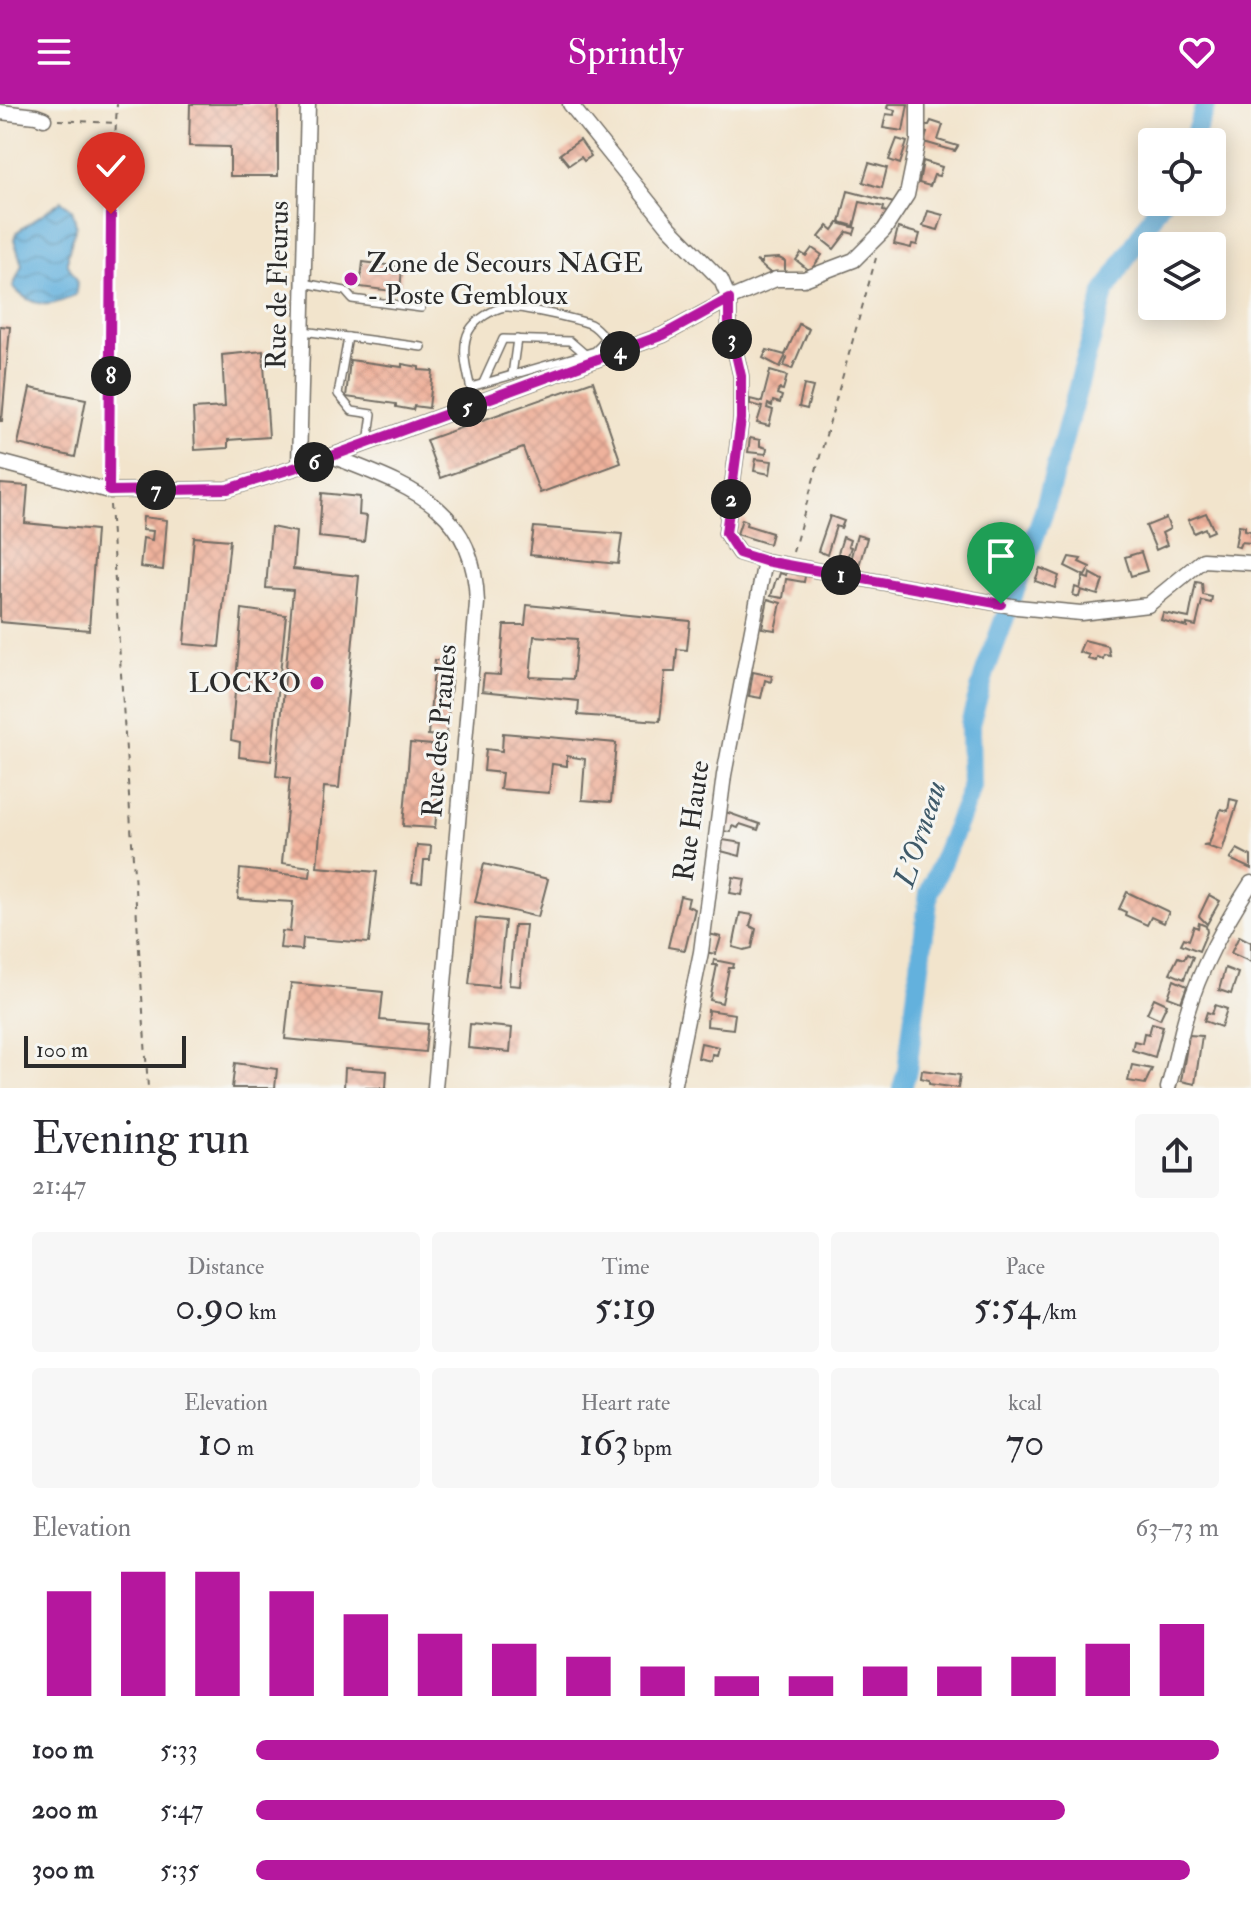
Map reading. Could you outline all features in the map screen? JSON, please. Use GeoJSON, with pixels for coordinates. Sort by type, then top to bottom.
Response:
{"type":"FeatureCollection","features":[{"type":"Feature","properties":{"kind":"street","name":"Rue de Fleurus"},"geometry":{"type":"LineString","coordinates":[[299,466],[308,104]]}},
{"type":"Feature","properties":{"kind":"street"},"geometry":{"type":"LineString","coordinates":[[570,104],[668,226],[721,280],[729,299],[729,324],[741,376],[741,419],[726,533],[739,553],[765,561],[1017,607],[1081,613],[1148,605],[1203,560],[1251,563]]}},
{"type":"Feature","properties":{"kind":"street"},"geometry":{"type":"LineString","coordinates":[[0,462],[109,491],[228,489],[332,456],[663,335],[729,299],[776,279],[804,279],[854,260],[884,230],[907,195],[918,141],[918,104]]}},
{"type":"Feature","properties":{"kind":"street"},"geometry":{"type":"LineString","coordinates":[[0,112],[44,119]]}},
{"type":"Feature","properties":{"kind":"street","name":"Rue des Praules"},"geometry":{"type":"LineString","coordinates":[[332,456],[408,486],[442,512],[463,538],[477,576],[435,1088]]}},
{"type":"Feature","properties":{"kind":"street","name":"Rue Haute"},"geometry":{"type":"LineString","coordinates":[[673,1088],[701,952],[724,775],[765,561]]}},
{"type":"Feature","properties":{"kind":"street"},"geometry":{"type":"LineString","coordinates":[[1168,1088],[1186,1015],[1203,966],[1226,921],[1251,883]]}},
{"type":"Feature","properties":{"kind":"lane"},"geometry":{"type":"LineString","coordinates":[[304,283],[345,291],[352,299],[421,308]]}},
{"type":"Feature","properties":{"kind":"lane"},"geometry":{"type":"LineString","coordinates":[[471,387],[595,351],[604,337],[592,325],[502,307],[483,317],[469,331],[465,349],[471,387],[474,404]]}},
{"type":"Feature","properties":{"kind":"lane"},"geometry":{"type":"LineString","coordinates":[[303,331],[422,347]]}},
{"type":"Feature","properties":{"kind":"lane"},"geometry":{"type":"LineString","coordinates":[[348,337],[338,394],[352,411],[372,414],[368,443]]}},
{"type":"Feature","properties":{"kind":"lane"},"geometry":{"type":"LineString","coordinates":[[483,383],[503,339],[570,341],[585,354]]}},
{"type":"Feature","properties":{"kind":"lane"},"geometry":{"type":"LineString","coordinates":[[512,375],[517,339]]}},
{"type":"Feature","properties":{"kind":"path"},"geometry":{"type":"LineString","coordinates":[[117,104],[111,214],[109,491],[148,1088]]}},
{"type":"Feature","properties":{"kind":"path"},"geometry":{"type":"LineString","coordinates":[[44,119],[116,123]]}},
{"type":"Feature","properties":{"kind":"path"},"geometry":{"type":"LineString","coordinates":[[789,565],[884,230]]}},
{"type":"Feature","properties":{"kind":"water"},"geometry":{"type":"Polygon","coordinates":[[[61,201],[72,209],[76,225],[68,265],[77,280],[76,294],[59,302],[43,304],[27,299],[13,287],[22,265],[14,239],[17,232],[61,201]]]}},
{"type":"Feature","properties":{"kind":"building"},"geometry":{"type":"Polygon","coordinates":[[[190,104],[278,104],[278,176],[230,176],[230,147],[189,146],[190,104]]]}},
{"type":"Feature","properties":{"kind":"building"},"geometry":{"type":"Polygon","coordinates":[[[888,104],[908,104],[903,131],[883,128],[886,114],[894,115],[895,110],[887,108],[888,104]]]}},
{"type":"Feature","properties":{"kind":"building"},"geometry":{"type":"Polygon","coordinates":[[[931,121],[943,125],[938,140],[958,146],[955,151],[924,142],[926,125],[931,121]]]}},
{"type":"Feature","properties":{"kind":"building"},"geometry":{"type":"Polygon","coordinates":[[[897,139],[907,142],[900,164],[889,160],[897,139]]]}},
{"type":"Feature","properties":{"kind":"building"},"geometry":{"type":"Polygon","coordinates":[[[580,140],[591,156],[584,161],[581,157],[569,165],[560,154],[580,140]]]}},
{"type":"Feature","properties":{"kind":"building"},"geometry":{"type":"Polygon","coordinates":[[[923,161],[942,167],[939,176],[934,175],[930,186],[919,183],[923,161]]]}},
{"type":"Feature","properties":{"kind":"building"},"geometry":{"type":"Polygon","coordinates":[[[869,163],[887,168],[882,188],[863,182],[869,163]]]}},
{"type":"Feature","properties":{"kind":"building"},"geometry":{"type":"Polygon","coordinates":[[[848,191],[894,203],[891,213],[883,211],[884,207],[860,202],[854,226],[840,222],[848,191]]]}},
{"type":"Feature","properties":{"kind":"building"},"geometry":{"type":"Polygon","coordinates":[[[928,211],[943,215],[938,230],[923,226],[928,211]]]}},
{"type":"Feature","properties":{"kind":"building"},"geometry":{"type":"Polygon","coordinates":[[[838,223],[856,228],[854,234],[847,232],[834,249],[819,237],[828,226],[833,230],[838,223]]]}},
{"type":"Feature","properties":{"kind":"building"},"geometry":{"type":"Polygon","coordinates":[[[898,228],[920,234],[917,245],[912,244],[911,248],[894,244],[898,228]]]}},
{"type":"Feature","properties":{"kind":"building"},"geometry":{"type":"Polygon","coordinates":[[[812,248],[822,255],[810,271],[796,260],[801,253],[806,256],[812,248]]]}},
{"type":"Feature","properties":{"kind":"building"},"geometry":{"type":"Polygon","coordinates":[[[779,258],[785,261],[785,272],[769,272],[756,261],[762,263],[762,259],[779,258]]]}},
{"type":"Feature","properties":{"kind":"building"},"geometry":{"type":"Polygon","coordinates":[[[363,262],[402,267],[400,292],[360,287],[363,262]]]}},
{"type":"Feature","properties":{"kind":"building"},"geometry":{"type":"Polygon","coordinates":[[[799,324],[809,329],[792,369],[784,366],[785,357],[780,367],[763,358],[767,350],[785,355],[799,324]]]}},
{"type":"Feature","properties":{"kind":"building"},"geometry":{"type":"Polygon","coordinates":[[[0,326],[10,327],[2,421],[0,421],[0,326]]]}},
{"type":"Feature","properties":{"kind":"building"},"geometry":{"type":"Polygon","coordinates":[[[263,351],[269,437],[228,440],[228,448],[195,450],[193,409],[225,407],[222,355],[263,351]]]}},
{"type":"Feature","properties":{"kind":"building"},"geometry":{"type":"Polygon","coordinates":[[[350,360],[402,367],[402,364],[433,371],[429,408],[414,406],[413,410],[396,407],[396,404],[346,397],[350,360]]]}},
{"type":"Feature","properties":{"kind":"building"},"geometry":{"type":"Polygon","coordinates":[[[770,371],[787,376],[783,390],[779,389],[777,394],[782,396],[780,403],[773,401],[772,406],[768,404],[767,408],[773,410],[769,426],[757,423],[762,407],[750,404],[750,399],[762,402],[770,371]]]}},
{"type":"Feature","properties":{"kind":"building"},"geometry":{"type":"Polygon","coordinates":[[[593,381],[621,463],[540,493],[523,448],[440,478],[426,440],[593,381]]]}},
{"type":"Feature","properties":{"kind":"building"},"geometry":{"type":"Polygon","coordinates":[[[804,385],[813,387],[807,409],[799,407],[804,385]]]}},
{"type":"Feature","properties":{"kind":"building"},"geometry":{"type":"Polygon","coordinates":[[[30,388],[86,399],[75,457],[18,444],[30,388]]]}},
{"type":"Feature","properties":{"kind":"building"},"geometry":{"type":"Polygon","coordinates":[[[750,438],[760,440],[760,446],[767,448],[766,454],[748,452],[750,438]]]}},
{"type":"Feature","properties":{"kind":"building"},"geometry":{"type":"Polygon","coordinates":[[[756,459],[772,461],[770,474],[754,471],[756,459]]]}},
{"type":"Feature","properties":{"kind":"building"},"geometry":{"type":"Polygon","coordinates":[[[0,484],[28,486],[25,523],[96,530],[89,630],[0,622],[0,484]]]}},
{"type":"Feature","properties":{"kind":"building"},"geometry":{"type":"Polygon","coordinates":[[[322,493],[360,497],[359,515],[367,516],[364,542],[319,537],[322,493]]]}},
{"type":"Feature","properties":{"kind":"building"},"geometry":{"type":"Polygon","coordinates":[[[1206,513],[1214,531],[1207,534],[1205,528],[1194,533],[1188,520],[1206,513]]]}},
{"type":"Feature","properties":{"kind":"building"},"geometry":{"type":"Polygon","coordinates":[[[830,516],[844,521],[841,528],[836,526],[827,555],[818,551],[830,516]]]}},
{"type":"Feature","properties":{"kind":"building"},"geometry":{"type":"Polygon","coordinates":[[[143,517],[167,520],[163,570],[140,567],[143,538],[152,540],[153,531],[142,530],[143,517]]]}},
{"type":"Feature","properties":{"kind":"building"},"geometry":{"type":"Polygon","coordinates":[[[1166,518],[1170,529],[1162,533],[1167,545],[1156,550],[1146,526],[1166,518]]]}},
{"type":"Feature","properties":{"kind":"building"},"geometry":{"type":"Polygon","coordinates":[[[742,519],[747,521],[746,525],[772,533],[769,544],[737,534],[742,519]]]}},
{"type":"Feature","properties":{"kind":"building"},"geometry":{"type":"Polygon","coordinates":[[[1239,525],[1251,531],[1251,543],[1241,542],[1239,547],[1235,546],[1239,525]]]}},
{"type":"Feature","properties":{"kind":"building","name":"LOCK'O"},"geometry":{"type":"Polygon","coordinates":[[[271,527],[296,532],[293,569],[359,576],[339,788],[324,787],[317,867],[377,872],[369,943],[303,938],[302,950],[280,948],[282,931],[290,932],[293,902],[238,899],[240,869],[310,877],[311,867],[282,863],[290,778],[276,776],[293,590],[266,588],[271,527]]]}},
{"type":"Feature","properties":{"kind":"building"},"geometry":{"type":"Polygon","coordinates":[[[534,527],[622,534],[618,564],[530,555],[534,527]]]}},
{"type":"Feature","properties":{"kind":"building"},"geometry":{"type":"Polygon","coordinates":[[[857,535],[867,538],[858,569],[848,567],[857,535]]]}},
{"type":"Feature","properties":{"kind":"building"},"geometry":{"type":"Polygon","coordinates":[[[194,537],[230,540],[219,647],[184,644],[194,537]]]}},
{"type":"Feature","properties":{"kind":"building"},"geometry":{"type":"Polygon","coordinates":[[[843,537],[850,540],[848,546],[851,547],[844,566],[835,563],[843,537]]]}},
{"type":"Feature","properties":{"kind":"building"},"geometry":{"type":"Polygon","coordinates":[[[1141,552],[1147,571],[1131,576],[1125,557],[1141,552]]]}},
{"type":"Feature","properties":{"kind":"building"},"geometry":{"type":"Polygon","coordinates":[[[1069,557],[1081,559],[1079,562],[1090,567],[1085,576],[1065,566],[1069,557]]]}},
{"type":"Feature","properties":{"kind":"building"},"geometry":{"type":"Polygon","coordinates":[[[1040,568],[1059,576],[1055,588],[1035,581],[1040,568]]]}},
{"type":"Feature","properties":{"kind":"building"},"geometry":{"type":"Polygon","coordinates":[[[787,570],[806,571],[804,582],[786,579],[783,598],[771,596],[776,579],[780,573],[786,575],[787,570]]]}},
{"type":"Feature","properties":{"kind":"building"},"geometry":{"type":"Polygon","coordinates":[[[1090,573],[1103,580],[1098,595],[1081,590],[1079,597],[1073,595],[1075,587],[1080,589],[1083,577],[1089,579],[1090,573]]]}},
{"type":"Feature","properties":{"kind":"building"},"geometry":{"type":"Polygon","coordinates":[[[1196,582],[1202,583],[1203,595],[1212,597],[1211,603],[1202,601],[1196,626],[1187,624],[1187,627],[1161,620],[1163,613],[1189,618],[1196,582]]]}},
{"type":"Feature","properties":{"kind":"building"},"geometry":{"type":"Polygon","coordinates":[[[768,599],[781,603],[775,630],[762,628],[768,599]]]}},
{"type":"Feature","properties":{"kind":"building"},"geometry":{"type":"Polygon","coordinates":[[[527,605],[690,621],[687,650],[677,649],[675,672],[665,672],[660,721],[578,715],[579,701],[482,691],[484,674],[500,675],[504,625],[525,625],[527,605]],[[534,636],[530,677],[573,679],[577,639],[534,636]]]}},
{"type":"Feature","properties":{"kind":"building"},"geometry":{"type":"Polygon","coordinates":[[[242,609],[286,615],[271,761],[239,757],[240,742],[231,740],[242,609]]]}},
{"type":"Feature","properties":{"kind":"building"},"geometry":{"type":"Polygon","coordinates":[[[1084,640],[1108,646],[1110,656],[1104,655],[1103,659],[1097,657],[1096,661],[1088,659],[1089,655],[1079,652],[1084,640]]]}},
{"type":"Feature","properties":{"kind":"building"},"geometry":{"type":"Polygon","coordinates":[[[435,660],[453,663],[446,737],[428,735],[435,660]]]}},
{"type":"Feature","properties":{"kind":"building"},"geometry":{"type":"Polygon","coordinates":[[[753,672],[772,676],[771,682],[765,680],[761,698],[749,696],[753,672]]]}},
{"type":"Feature","properties":{"kind":"building"},"geometry":{"type":"Polygon","coordinates":[[[503,733],[616,743],[611,802],[582,800],[585,759],[567,756],[567,766],[552,764],[549,793],[500,789],[502,773],[484,771],[486,749],[502,751],[503,733]]]}},
{"type":"Feature","properties":{"kind":"building"},"geometry":{"type":"Polygon","coordinates":[[[410,743],[443,746],[435,828],[403,826],[410,743]]]}},
{"type":"Feature","properties":{"kind":"building"},"geometry":{"type":"Polygon","coordinates":[[[1230,799],[1238,801],[1222,851],[1203,845],[1209,844],[1221,809],[1228,811],[1230,799]]]}},
{"type":"Feature","properties":{"kind":"building"},"geometry":{"type":"Polygon","coordinates":[[[723,811],[760,824],[758,830],[740,824],[738,828],[732,826],[731,832],[720,831],[723,811]]]}},
{"type":"Feature","properties":{"kind":"building"},"geometry":{"type":"Polygon","coordinates":[[[723,840],[742,843],[740,856],[721,851],[723,840]]]}},
{"type":"Feature","properties":{"kind":"building"},"geometry":{"type":"Polygon","coordinates":[[[417,845],[431,846],[430,860],[424,860],[422,883],[412,882],[417,845]]]}},
{"type":"Feature","properties":{"kind":"building"},"geometry":{"type":"Polygon","coordinates":[[[1237,849],[1251,856],[1251,869],[1230,859],[1237,849]]]}},
{"type":"Feature","properties":{"kind":"building"},"geometry":{"type":"Polygon","coordinates":[[[484,864],[548,879],[538,917],[475,902],[484,864]]]}},
{"type":"Feature","properties":{"kind":"building"},"geometry":{"type":"Polygon","coordinates":[[[733,877],[745,879],[742,895],[730,893],[733,877]]]}},
{"type":"Feature","properties":{"kind":"building"},"geometry":{"type":"Polygon","coordinates":[[[1127,892],[1169,912],[1164,923],[1151,917],[1147,925],[1125,915],[1126,912],[1119,909],[1127,892]]]}},
{"type":"Feature","properties":{"kind":"building"},"geometry":{"type":"Polygon","coordinates":[[[1209,895],[1220,901],[1207,924],[1199,916],[1209,895]]]}},
{"type":"Feature","properties":{"kind":"building"},"geometry":{"type":"Polygon","coordinates":[[[680,896],[689,898],[687,906],[695,909],[685,950],[668,947],[680,896]]]}},
{"type":"Feature","properties":{"kind":"building"},"geometry":{"type":"Polygon","coordinates":[[[740,913],[753,915],[750,926],[756,929],[752,948],[744,950],[733,947],[740,913]]]}},
{"type":"Feature","properties":{"kind":"building"},"geometry":{"type":"Polygon","coordinates":[[[476,918],[505,921],[498,987],[469,984],[476,918]]]}},
{"type":"Feature","properties":{"kind":"building"},"geometry":{"type":"Polygon","coordinates":[[[1199,923],[1206,926],[1207,932],[1199,951],[1181,944],[1184,938],[1189,940],[1194,926],[1198,928],[1199,923]]]}},
{"type":"Feature","properties":{"kind":"building"},"geometry":{"type":"Polygon","coordinates":[[[514,925],[526,925],[520,986],[509,985],[514,925]]]}},
{"type":"Feature","properties":{"kind":"building"},"geometry":{"type":"Polygon","coordinates":[[[709,934],[721,937],[716,954],[704,952],[709,934]]]}},
{"type":"Feature","properties":{"kind":"building"},"geometry":{"type":"Polygon","coordinates":[[[1239,936],[1251,942],[1251,962],[1231,953],[1239,936]]]}},
{"type":"Feature","properties":{"kind":"building"},"geometry":{"type":"Polygon","coordinates":[[[1187,954],[1193,957],[1184,979],[1170,973],[1178,957],[1184,959],[1187,954]]]}},
{"type":"Feature","properties":{"kind":"building"},"geometry":{"type":"Polygon","coordinates":[[[714,960],[734,964],[733,968],[729,968],[722,1003],[710,1000],[717,965],[713,965],[714,960]]]}},
{"type":"Feature","properties":{"kind":"building"},"geometry":{"type":"Polygon","coordinates":[[[1225,968],[1238,973],[1231,994],[1219,990],[1225,968]]]}},
{"type":"Feature","properties":{"kind":"building"},"geometry":{"type":"Polygon","coordinates":[[[1174,980],[1187,986],[1181,1002],[1168,997],[1174,980]]]}},
{"type":"Feature","properties":{"kind":"building"},"geometry":{"type":"Polygon","coordinates":[[[291,983],[383,992],[380,1020],[428,1024],[425,1052],[285,1039],[291,983]]]}},
{"type":"Feature","properties":{"kind":"building"},"geometry":{"type":"Polygon","coordinates":[[[1154,998],[1167,1004],[1160,1019],[1147,1013],[1154,998]]]}},
{"type":"Feature","properties":{"kind":"building"},"geometry":{"type":"Polygon","coordinates":[[[1215,1005],[1227,1009],[1221,1027],[1204,1021],[1207,1012],[1212,1014],[1215,1005]]]}},
{"type":"Feature","properties":{"kind":"building"},"geometry":{"type":"Polygon","coordinates":[[[708,1010],[735,1014],[733,1029],[707,1026],[708,1010]]]}},
{"type":"Feature","properties":{"kind":"building"},"geometry":{"type":"Polygon","coordinates":[[[1152,1023],[1163,1026],[1155,1057],[1132,1050],[1134,1041],[1142,1043],[1144,1033],[1149,1034],[1152,1023]]]}},
{"type":"Feature","properties":{"kind":"building"},"geometry":{"type":"Polygon","coordinates":[[[470,1024],[512,1028],[510,1052],[468,1048],[470,1024]]]}},
{"type":"Feature","properties":{"kind":"building"},"geometry":{"type":"Polygon","coordinates":[[[1189,1035],[1202,1036],[1195,1084],[1181,1081],[1189,1035]]]}},
{"type":"Feature","properties":{"kind":"building"},"geometry":{"type":"Polygon","coordinates":[[[701,1043],[719,1047],[717,1055],[712,1054],[711,1061],[698,1058],[701,1043]]]}},
{"type":"Feature","properties":{"kind":"building"},"geometry":{"type":"Polygon","coordinates":[[[235,1063],[277,1069],[275,1088],[232,1088],[235,1063]]]}},
{"type":"Feature","properties":{"kind":"building"},"geometry":{"type":"Polygon","coordinates":[[[1132,1065],[1152,1069],[1145,1084],[1128,1081],[1132,1065]]]}},
{"type":"Feature","properties":{"kind":"building"},"geometry":{"type":"Polygon","coordinates":[[[345,1068],[387,1071],[386,1088],[344,1088],[345,1068]]]}},
{"type":"Feature","properties":{"kind":"building"},"geometry":{"type":"Polygon","coordinates":[[[922,1070],[960,1075],[958,1088],[929,1084],[929,1080],[921,1078],[922,1070]]]}},
{"type":"Feature","properties":{"kind":"waterway","name":"L'Orneau"},"geometry":{"type":"LineString","coordinates":[[1197,128],[1206,104]]}},
{"type":"Feature","properties":{"kind":"waterway","name":"L'Orneau"},"geometry":{"type":"LineString","coordinates":[[902,1088],[907,1071],[929,893],[971,790],[970,724],[986,669],[1043,514],[1104,293],[1152,216]]}},
{"type":"Feature","properties":{"kind":"place","name":"Zone de Secours NAGE - Poste Gembloux"},"geometry":{"type":"Point","coordinates":[351,279]}},
{"type":"Feature","properties":{"kind":"place","name":"LOCK'O"},"geometry":{"type":"Point","coordinates":[317,683]}},
{"type":"Feature","properties":{"kind":"route"},"geometry":{"type":"LineString","coordinates":[[111,214],[109,491],[228,489],[332,456],[663,335],[729,299],[729,324],[741,376],[741,419],[726,533],[739,553],[765,561],[1001,604]]}}]}
